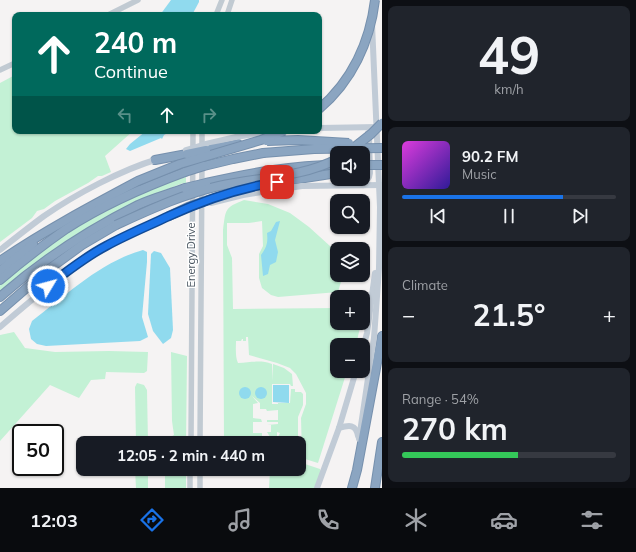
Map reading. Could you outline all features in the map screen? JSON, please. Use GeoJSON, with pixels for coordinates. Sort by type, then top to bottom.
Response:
{"type":"FeatureCollection","features":[{"type":"Feature","properties":{"kind":"highway"},"geometry":{"type":"LineString","coordinates":[[322,106],[342,84],[360,55],[371,24],[375,0]]}},
{"type":"Feature","properties":{"kind":"highway"},"geometry":{"type":"LineString","coordinates":[[355,146],[380,126]]}},
{"type":"Feature","properties":{"kind":"highway"},"geometry":{"type":"LineString","coordinates":[[0,261],[31,240],[138,181],[180,164],[276,134]]}},
{"type":"Feature","properties":{"kind":"highway"},"geometry":{"type":"LineString","coordinates":[[155,160],[206,147],[263,141],[306,140],[382,147]]}},
{"type":"Feature","properties":{"kind":"highway"},"geometry":{"type":"LineString","coordinates":[[0,280],[45,244],[93,213],[152,184],[185,172],[233,159],[263,154],[314,149],[382,147]]}},
{"type":"Feature","properties":{"kind":"highway"},"geometry":{"type":"LineString","coordinates":[[0,311],[45,272],[82,244],[116,225],[159,206],[208,189],[295,174],[330,162]]}},
{"type":"Feature","properties":{"kind":"highway"},"geometry":{"type":"LineString","coordinates":[[0,297],[25,275],[88,232],[140,205],[185,188],[250,173],[284,168],[330,165]]}},
{"type":"Feature","properties":{"kind":"highway"},"geometry":{"type":"LineString","coordinates":[[370,166],[380,165]]}},
{"type":"Feature","properties":{"kind":"highway"},"geometry":{"type":"LineString","coordinates":[[169,216],[248,187],[330,174]]}},
{"type":"Feature","properties":{"kind":"highway"},"geometry":{"type":"LineString","coordinates":[[0,270],[61,223]]}},
{"type":"Feature","properties":{"kind":"highway"},"geometry":{"type":"LineString","coordinates":[[352,488],[358,470],[382,336]]}},
{"type":"Feature","properties":{"kind":"highway"},"geometry":{"type":"LineString","coordinates":[[375,488],[382,442]]}},
{"type":"Feature","properties":{"kind":"main road"},"geometry":{"type":"LineString","coordinates":[[352,488],[374,338],[380,239],[380,126],[377,115],[370,0]]}},
{"type":"Feature","properties":{"kind":"main road"},"geometry":{"type":"LineString","coordinates":[[377,115],[382,119]]}},
{"type":"Feature","properties":{"kind":"main road"},"geometry":{"type":"LineString","coordinates":[[322,128],[362,128],[380,126]]}},
{"type":"Feature","properties":{"kind":"main road"},"geometry":{"type":"LineString","coordinates":[[362,128],[370,136],[370,146]]}},
{"type":"Feature","properties":{"kind":"main road"},"geometry":{"type":"LineString","coordinates":[[206,147],[236,137],[254,134]]}},
{"type":"Feature","properties":{"kind":"main road"},"geometry":{"type":"LineString","coordinates":[[0,250],[44,216],[85,192],[122,173],[155,160]]}},
{"type":"Feature","properties":{"kind":"main road"},"geometry":{"type":"LineString","coordinates":[[205,203],[243,195],[302,186],[330,186]]}},
{"type":"Feature","properties":{"kind":"main road"},"geometry":{"type":"LineString","coordinates":[[0,327],[74,266],[105,246],[169,216]]}},
{"type":"Feature","properties":{"kind":"main road"},"geometry":{"type":"LineString","coordinates":[[366,338],[380,239]]}},
{"type":"Feature","properties":{"kind":"main road"},"geometry":{"type":"LineString","coordinates":[[317,488],[339,428],[354,378]]}},
{"type":"Feature","properties":{"kind":"main road"},"geometry":{"type":"LineString","coordinates":[[339,428],[350,426],[354,427],[357,431],[359,439]]}},
{"type":"Feature","properties":{"kind":"street"},"geometry":{"type":"LineString","coordinates":[[114,12],[138,0]]}},
{"type":"Feature","properties":{"kind":"street"},"geometry":{"type":"LineString","coordinates":[[217,12],[222,0]]}},
{"type":"Feature","properties":{"kind":"street"},"geometry":{"type":"LineString","coordinates":[[228,12],[232,0]]}},
{"type":"Feature","properties":{"kind":"street"},"geometry":{"type":"LineString","coordinates":[[0,70],[12,64]]}},
{"type":"Feature","properties":{"kind":"street","name":"Energy Drive"},"geometry":{"type":"LineString","coordinates":[[191,436],[193,134]]}},
{"type":"Feature","properties":{"kind":"street","name":"Energy Drive"},"geometry":{"type":"LineString","coordinates":[[200,436],[202,134]]}},
{"type":"Feature","properties":{"kind":"street"},"geometry":{"type":"LineString","coordinates":[[191,355],[201,355]]}},
{"type":"Feature","properties":{"kind":"street"},"geometry":{"type":"LineString","coordinates":[[190,476],[190,488]]}},
{"type":"Feature","properties":{"kind":"street"},"geometry":{"type":"LineString","coordinates":[[200,476],[200,488]]}},
{"type":"Feature","properties":{"kind":"green space"},"geometry":{"type":"Polygon","coordinates":[[[12,77],[12,134],[130,134],[105,156],[111,172],[98,176],[44,209],[37,211],[32,218],[0,242],[0,83],[12,77]]]}},
{"type":"Feature","properties":{"kind":"green space"},"geometry":{"type":"Polygon","coordinates":[[[186,177],[186,184],[184,185],[183,183],[137,201],[137,203],[82,232],[48,254],[0,293],[0,283],[68,231],[101,212],[162,184],[186,177]]]}},
{"type":"Feature","properties":{"kind":"green space"},"geometry":{"type":"Polygon","coordinates":[[[244,200],[268,204],[290,213],[309,227],[330,246],[330,282],[341,282],[339,290],[330,290],[330,293],[278,297],[271,295],[262,288],[259,278],[259,254],[263,246],[262,221],[249,223],[227,223],[227,245],[232,258],[233,309],[330,308],[330,330],[359,330],[358,338],[330,338],[330,378],[345,378],[318,463],[306,459],[306,436],[301,436],[301,418],[306,404],[306,393],[296,374],[290,368],[249,355],[248,337],[246,337],[246,341],[243,341],[242,339],[241,341],[236,341],[236,355],[238,363],[259,361],[272,364],[272,381],[273,364],[284,368],[292,374],[293,386],[290,384],[272,384],[272,404],[278,404],[278,410],[267,411],[266,409],[260,409],[260,403],[252,396],[258,403],[253,404],[253,418],[261,419],[262,422],[253,422],[253,433],[262,433],[262,436],[224,436],[223,230],[227,210],[233,205],[244,200]]]}},
{"type":"Feature","properties":{"kind":"green space"},"geometry":{"type":"Polygon","coordinates":[[[14,332],[25,348],[55,352],[148,352],[147,371],[144,373],[106,372],[105,379],[91,380],[79,398],[50,385],[15,424],[12,424],[12,428],[0,441],[0,335],[14,332]]]}},
{"type":"Feature","properties":{"kind":"green space"},"geometry":{"type":"Polygon","coordinates":[[[171,352],[187,356],[186,436],[172,436],[174,435],[172,421],[171,352]]]}},
{"type":"Feature","properties":{"kind":"green space"},"geometry":{"type":"Polygon","coordinates":[[[137,383],[144,385],[147,390],[148,436],[136,436],[135,387],[137,383]]]}},
{"type":"Feature","properties":{"kind":"green space"},"geometry":{"type":"Polygon","coordinates":[[[291,389],[295,389],[295,392],[301,392],[303,394],[303,405],[298,417],[298,436],[278,436],[280,433],[277,432],[277,436],[269,436],[267,432],[271,432],[271,425],[267,425],[278,424],[278,422],[267,422],[267,420],[278,420],[278,403],[290,403],[291,389]]]}},
{"type":"Feature","properties":{"kind":"green space"},"geometry":{"type":"Polygon","coordinates":[[[306,464],[320,469],[321,472],[315,488],[269,488],[270,476],[306,476],[306,464]]]}},
{"type":"Feature","properties":{"kind":"green space"},"geometry":{"type":"Polygon","coordinates":[[[135,476],[148,476],[148,488],[136,488],[135,476]]]}},
{"type":"Feature","properties":{"kind":"green space"},"geometry":{"type":"Polygon","coordinates":[[[165,476],[186,476],[186,488],[165,488],[165,476]]]}},
{"type":"Feature","properties":{"kind":"water"},"geometry":{"type":"Polygon","coordinates":[[[171,0],[199,0],[194,12],[162,12],[171,0]]]}},
{"type":"Feature","properties":{"kind":"water"},"geometry":{"type":"Polygon","coordinates":[[[142,134],[166,134],[162,139],[161,138],[130,151],[126,149],[142,134]]]}},
{"type":"Feature","properties":{"kind":"water"},"geometry":{"type":"Polygon","coordinates":[[[280,221],[275,240],[278,252],[276,262],[270,265],[268,274],[263,276],[261,255],[267,244],[267,233],[271,231],[276,222],[280,221]]]}},
{"type":"Feature","properties":{"kind":"water"},"geometry":{"type":"Polygon","coordinates":[[[143,250],[147,252],[147,262],[142,317],[148,337],[140,341],[46,346],[37,344],[31,339],[29,329],[32,321],[71,290],[113,262],[143,250]]]}},
{"type":"Feature","properties":{"kind":"water"},"geometry":{"type":"Polygon","coordinates":[[[154,251],[161,253],[170,268],[173,330],[171,338],[163,344],[153,331],[148,314],[151,254],[154,251]]]}},
{"type":"Feature","properties":{"kind":"water"},"geometry":{"type":"Polygon","coordinates":[[[273,385],[289,385],[289,403],[273,402],[273,385]]]}},
{"type":"Feature","properties":{"kind":"water"},"geometry":{"type":"Polygon","coordinates":[[[247,387],[250,388],[250,398],[243,399],[240,398],[239,391],[240,388],[247,387]]]}},
{"type":"Feature","properties":{"kind":"water"},"geometry":{"type":"Polygon","coordinates":[[[263,387],[266,388],[266,398],[259,399],[256,398],[255,391],[256,388],[263,387]]]}},
{"type":"Feature","properties":{"kind":"route"},"geometry":{"type":"LineString","coordinates":[[48,286],[74,266],[105,246],[188,207],[243,188],[277,182]]}}]}
